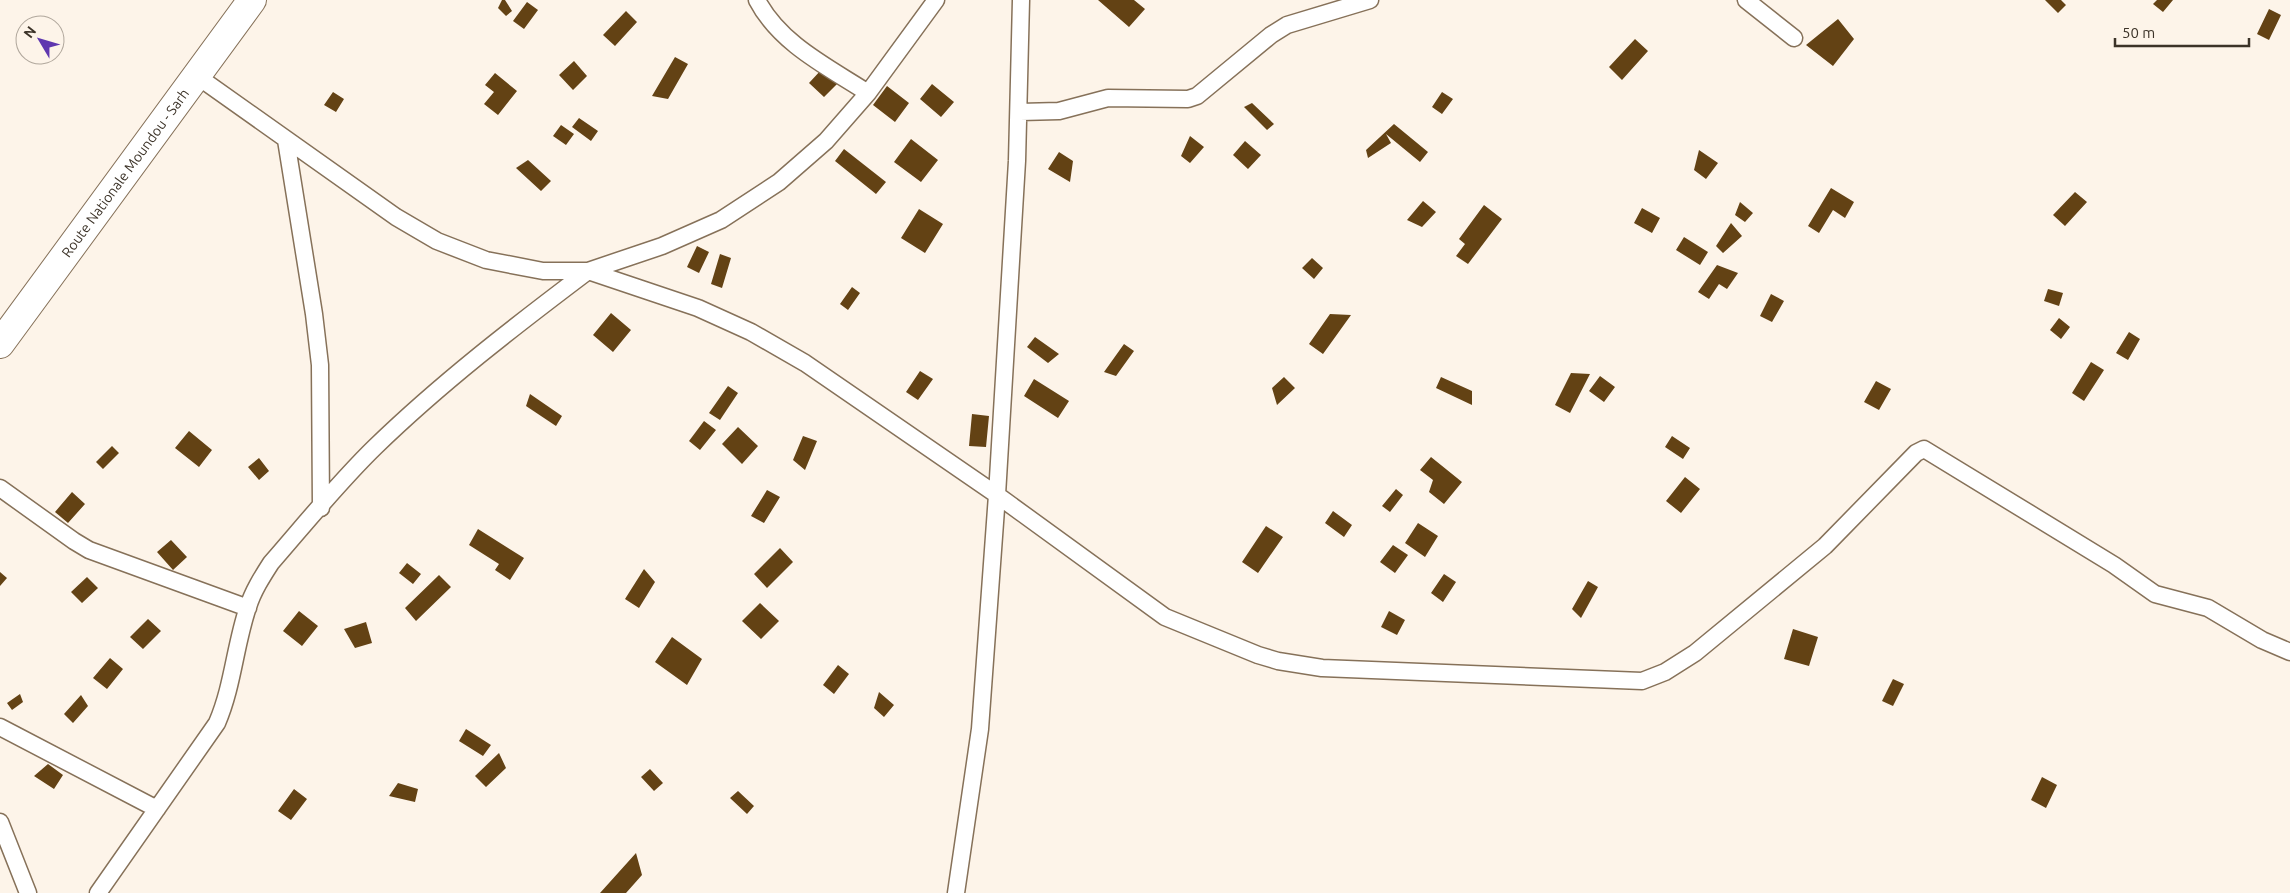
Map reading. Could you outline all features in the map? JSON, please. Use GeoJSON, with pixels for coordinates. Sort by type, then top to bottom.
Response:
{"type":"FeatureCollection","features":[{"type":"Feature","properties":{"kind":"highway","name":"Route Nationale Moundou - Sarh"},"geometry":{"type":"LineString","coordinates":[[0,344],[252,0]]}},
{"type":"Feature","properties":{"kind":"street"},"geometry":{"type":"LineString","coordinates":[[756,0],[775,28],[788,40],[868,93]]}},
{"type":"Feature","properties":{"kind":"street"},"geometry":{"type":"LineString","coordinates":[[197,76],[396,217],[437,241],[486,260],[543,271],[588,270],[662,246],[721,220],[779,182],[826,141],[868,93],[936,0]]}},
{"type":"Feature","properties":{"kind":"street"},"geometry":{"type":"LineString","coordinates":[[956,893],[980,729],[997,495],[1020,112],[1021,0]]}},
{"type":"Feature","properties":{"kind":"street"},"geometry":{"type":"LineString","coordinates":[[1020,112],[1059,111],[1108,98],[1188,99],[1197,96],[1271,35],[1287,25],[1370,0]]}},
{"type":"Feature","properties":{"kind":"street"},"geometry":{"type":"LineString","coordinates":[[1746,0],[1794,38]]}},
{"type":"Feature","properties":{"kind":"street"},"geometry":{"type":"LineString","coordinates":[[286,140],[314,314],[320,366],[320,508]]}},
{"type":"Feature","properties":{"kind":"street"},"geometry":{"type":"LineString","coordinates":[[588,270],[698,308],[751,332],[805,362],[997,495],[1165,617],[1258,655],[1278,661],[1322,668],[1642,681],[1665,672],[1695,652],[1825,546],[1916,453],[1924,449],[2114,565],[2147,590],[2155,594],[2208,608],[2262,640],[2290,652]]}},
{"type":"Feature","properties":{"kind":"street"},"geometry":{"type":"LineString","coordinates":[[98,893],[217,723],[226,701],[248,608],[258,582],[271,563],[374,448],[416,409],[517,324],[588,270]]}},
{"type":"Feature","properties":{"kind":"street"},"geometry":{"type":"LineString","coordinates":[[0,488],[74,542],[89,550],[248,608]]}},
{"type":"Feature","properties":{"kind":"street"},"geometry":{"type":"LineString","coordinates":[[0,727],[158,809]]}},
{"type":"Feature","properties":{"kind":"street"},"geometry":{"type":"LineString","coordinates":[[0,822],[28,893]]}},
{"type":"Feature","properties":{"kind":"building"},"geometry":{"type":"Polygon","coordinates":[[[502,0],[505,0],[512,11],[506,16],[498,8],[502,0]]]}},
{"type":"Feature","properties":{"kind":"building"},"geometry":{"type":"Polygon","coordinates":[[[1098,0],[1134,0],[1145,9],[1129,27],[1098,0]]]}},
{"type":"Feature","properties":{"kind":"building"},"geometry":{"type":"Polygon","coordinates":[[[2045,0],[2061,0],[2066,5],[2058,13],[2045,0]]]}},
{"type":"Feature","properties":{"kind":"building"},"geometry":{"type":"Polygon","coordinates":[[[2157,0],[2173,0],[2163,12],[2153,4],[2157,0]]]}},
{"type":"Feature","properties":{"kind":"building"},"geometry":{"type":"Polygon","coordinates":[[[527,2],[538,10],[524,29],[513,21],[527,2]]]}},
{"type":"Feature","properties":{"kind":"building"},"geometry":{"type":"Polygon","coordinates":[[[2269,9],[2281,15],[2269,40],[2257,34],[2269,9]]]}},
{"type":"Feature","properties":{"kind":"building"},"geometry":{"type":"Polygon","coordinates":[[[626,11],[637,22],[615,46],[603,35],[626,11]]]}},
{"type":"Feature","properties":{"kind":"building"},"geometry":{"type":"Polygon","coordinates":[[[1838,19],[1854,39],[1833,66],[1806,45],[1838,19]]]}},
{"type":"Feature","properties":{"kind":"building"},"geometry":{"type":"Polygon","coordinates":[[[1635,39],[1648,51],[1622,80],[1609,67],[1635,39]]]}},
{"type":"Feature","properties":{"kind":"building"},"geometry":{"type":"Polygon","coordinates":[[[675,57],[688,64],[668,99],[652,96],[675,57]]]}},
{"type":"Feature","properties":{"kind":"building"},"geometry":{"type":"Polygon","coordinates":[[[574,61],[587,76],[573,90],[559,75],[574,61]]]}},
{"type":"Feature","properties":{"kind":"building"},"geometry":{"type":"Polygon","coordinates":[[[822,69],[838,83],[824,97],[809,83],[822,69]]]}},
{"type":"Feature","properties":{"kind":"building"},"geometry":{"type":"Polygon","coordinates":[[[495,73],[517,91],[498,115],[484,104],[494,92],[485,85],[495,73]]]}},
{"type":"Feature","properties":{"kind":"building"},"geometry":{"type":"Polygon","coordinates":[[[932,84],[954,102],[941,117],[920,99],[932,84]]]}},
{"type":"Feature","properties":{"kind":"building"},"geometry":{"type":"Polygon","coordinates":[[[887,86],[909,103],[895,122],[873,105],[887,86]]]}},
{"type":"Feature","properties":{"kind":"building"},"geometry":{"type":"Polygon","coordinates":[[[333,92],[344,99],[336,112],[324,105],[333,92]]]}},
{"type":"Feature","properties":{"kind":"building"},"geometry":{"type":"Polygon","coordinates":[[[1442,92],[1453,99],[1442,114],[1432,107],[1442,92]]]}},
{"type":"Feature","properties":{"kind":"building"},"geometry":{"type":"Polygon","coordinates":[[[1252,103],[1274,124],[1267,130],[1244,107],[1252,103]]]}},
{"type":"Feature","properties":{"kind":"building"},"geometry":{"type":"Polygon","coordinates":[[[579,118],[598,131],[591,141],[572,127],[579,118]]]}},
{"type":"Feature","properties":{"kind":"building"},"geometry":{"type":"Polygon","coordinates":[[[1394,124],[1428,152],[1420,162],[1386,134],[1391,143],[1368,158],[1366,150],[1394,124]]]}},
{"type":"Feature","properties":{"kind":"building"},"geometry":{"type":"Polygon","coordinates":[[[561,125],[574,134],[566,145],[553,136],[561,125]]]}},
{"type":"Feature","properties":{"kind":"building"},"geometry":{"type":"Polygon","coordinates":[[[1190,136],[1204,147],[1190,163],[1181,156],[1190,136]]]}},
{"type":"Feature","properties":{"kind":"building"},"geometry":{"type":"Polygon","coordinates":[[[911,139],[938,160],[921,182],[894,162],[911,139]]]}},
{"type":"Feature","properties":{"kind":"building"},"geometry":{"type":"Polygon","coordinates":[[[1245,141],[1261,155],[1248,169],[1233,155],[1245,141]]]}},
{"type":"Feature","properties":{"kind":"building"},"geometry":{"type":"Polygon","coordinates":[[[844,149],[886,182],[876,194],[835,161],[844,149]]]}},
{"type":"Feature","properties":{"kind":"building"},"geometry":{"type":"Polygon","coordinates":[[[1699,150],[1718,163],[1706,179],[1694,170],[1699,150]]]}},
{"type":"Feature","properties":{"kind":"building"},"geometry":{"type":"Polygon","coordinates":[[[1059,152],[1073,161],[1070,182],[1048,169],[1059,152]]]}},
{"type":"Feature","properties":{"kind":"building"},"geometry":{"type":"Polygon","coordinates":[[[528,160],[551,181],[541,191],[516,168],[528,160]]]}},
{"type":"Feature","properties":{"kind":"building"},"geometry":{"type":"Polygon","coordinates":[[[1831,188],[1854,202],[1845,218],[1833,210],[1819,233],[1808,226],[1831,188]]]}},
{"type":"Feature","properties":{"kind":"building"},"geometry":{"type":"Polygon","coordinates":[[[2075,192],[2087,202],[2065,226],[2053,215],[2075,192]]]}},
{"type":"Feature","properties":{"kind":"building"},"geometry":{"type":"Polygon","coordinates":[[[1423,201],[1436,212],[1422,227],[1407,220],[1423,201]]]}},
{"type":"Feature","properties":{"kind":"building"},"geometry":{"type":"Polygon","coordinates":[[[1740,202],[1753,213],[1745,222],[1735,215],[1740,202]]]}},
{"type":"Feature","properties":{"kind":"building"},"geometry":{"type":"Polygon","coordinates":[[[1484,205],[1502,219],[1468,264],[1456,256],[1465,244],[1459,239],[1484,205]]]}},
{"type":"Feature","properties":{"kind":"building"},"geometry":{"type":"Polygon","coordinates":[[[1642,208],[1660,218],[1652,233],[1634,223],[1642,208]]]}},
{"type":"Feature","properties":{"kind":"building"},"geometry":{"type":"Polygon","coordinates":[[[919,209],[943,224],[925,253],[901,238],[919,209]]]}},
{"type":"Feature","properties":{"kind":"building"},"geometry":{"type":"Polygon","coordinates":[[[1731,223],[1742,236],[1723,253],[1716,246],[1731,223]]]}},
{"type":"Feature","properties":{"kind":"building"},"geometry":{"type":"Polygon","coordinates":[[[1684,237],[1708,252],[1700,265],[1676,250],[1684,237]]]}},
{"type":"Feature","properties":{"kind":"building"},"geometry":{"type":"Polygon","coordinates":[[[697,246],[709,252],[699,273],[687,267],[697,246]]]}},
{"type":"Feature","properties":{"kind":"building"},"geometry":{"type":"Polygon","coordinates":[[[720,254],[731,258],[722,288],[711,284],[720,254]]]}},
{"type":"Feature","properties":{"kind":"building"},"geometry":{"type":"Polygon","coordinates":[[[1312,258],[1323,268],[1314,279],[1302,268],[1312,258]]]}},
{"type":"Feature","properties":{"kind":"building"},"geometry":{"type":"Polygon","coordinates":[[[1717,265],[1738,273],[1727,289],[1719,284],[1709,299],[1698,292],[1717,265]]]}},
{"type":"Feature","properties":{"kind":"building"},"geometry":{"type":"Polygon","coordinates":[[[852,287],[860,293],[848,310],[840,304],[852,287]]]}},
{"type":"Feature","properties":{"kind":"building"},"geometry":{"type":"Polygon","coordinates":[[[2048,289],[2063,293],[2059,306],[2044,301],[2048,289]]]}},
{"type":"Feature","properties":{"kind":"building"},"geometry":{"type":"Polygon","coordinates":[[[1771,294],[1784,301],[1772,322],[1760,316],[1771,294]]]}},
{"type":"Feature","properties":{"kind":"building"},"geometry":{"type":"Polygon","coordinates":[[[611,313],[631,330],[613,352],[593,335],[611,313]]]}},
{"type":"Feature","properties":{"kind":"building"},"geometry":{"type":"Polygon","coordinates":[[[1330,314],[1351,315],[1323,354],[1309,344],[1330,314]]]}},
{"type":"Feature","properties":{"kind":"building"},"geometry":{"type":"Polygon","coordinates":[[[2059,318],[2070,327],[2061,339],[2050,330],[2059,318]]]}},
{"type":"Feature","properties":{"kind":"building"},"geometry":{"type":"Polygon","coordinates":[[[2129,332],[2140,339],[2128,360],[2116,353],[2129,332]]]}},
{"type":"Feature","properties":{"kind":"building"},"geometry":{"type":"Polygon","coordinates":[[[1035,337],[1059,354],[1048,363],[1027,347],[1035,337]]]}},
{"type":"Feature","properties":{"kind":"building"},"geometry":{"type":"Polygon","coordinates":[[[1124,344],[1134,351],[1116,376],[1104,372],[1124,344]]]}},
{"type":"Feature","properties":{"kind":"building"},"geometry":{"type":"Polygon","coordinates":[[[2091,362],[2104,370],[2084,401],[2072,393],[2091,362]]]}},
{"type":"Feature","properties":{"kind":"building"},"geometry":{"type":"Polygon","coordinates":[[[920,371],[933,379],[918,400],[906,392],[920,371]]]}},
{"type":"Feature","properties":{"kind":"building"},"geometry":{"type":"Polygon","coordinates":[[[1571,373],[1590,374],[1570,413],[1555,405],[1571,373]]]}},
{"type":"Feature","properties":{"kind":"building"},"geometry":{"type":"Polygon","coordinates":[[[1600,376],[1615,387],[1604,402],[1589,391],[1600,376]]]}},
{"type":"Feature","properties":{"kind":"building"},"geometry":{"type":"Polygon","coordinates":[[[1284,377],[1295,388],[1277,405],[1272,388],[1284,377]]]}},
{"type":"Feature","properties":{"kind":"building"},"geometry":{"type":"Polygon","coordinates":[[[1441,377],[1472,391],[1472,405],[1436,388],[1441,377]]]}},
{"type":"Feature","properties":{"kind":"building"},"geometry":{"type":"Polygon","coordinates":[[[1034,379],[1069,401],[1058,418],[1024,396],[1034,379]]]}},
{"type":"Feature","properties":{"kind":"building"},"geometry":{"type":"Polygon","coordinates":[[[1876,381],[1891,389],[1879,410],[1864,402],[1876,381]]]}},
{"type":"Feature","properties":{"kind":"building"},"geometry":{"type":"Polygon","coordinates":[[[728,386],[738,393],[720,420],[709,413],[728,386]]]}},
{"type":"Feature","properties":{"kind":"building"},"geometry":{"type":"Polygon","coordinates":[[[530,394],[562,416],[556,426],[526,406],[530,394]]]}},
{"type":"Feature","properties":{"kind":"building"},"geometry":{"type":"Polygon","coordinates":[[[972,414],[989,416],[986,447],[969,446],[972,414]]]}},
{"type":"Feature","properties":{"kind":"building"},"geometry":{"type":"Polygon","coordinates":[[[704,421],[716,430],[700,450],[689,441],[704,421]]]}},
{"type":"Feature","properties":{"kind":"building"},"geometry":{"type":"Polygon","coordinates":[[[738,427],[758,446],[742,464],[722,444],[738,427]]]}},
{"type":"Feature","properties":{"kind":"building"},"geometry":{"type":"Polygon","coordinates":[[[189,431],[212,450],[199,467],[175,448],[189,431]]]}},
{"type":"Feature","properties":{"kind":"building"},"geometry":{"type":"Polygon","coordinates":[[[803,436],[817,441],[805,470],[793,460],[803,436]]]}},
{"type":"Feature","properties":{"kind":"building"},"geometry":{"type":"Polygon","coordinates":[[[1672,436],[1690,448],[1683,459],[1665,447],[1672,436]]]}},
{"type":"Feature","properties":{"kind":"building"},"geometry":{"type":"Polygon","coordinates":[[[112,446],[119,453],[103,469],[96,462],[112,446]]]}},
{"type":"Feature","properties":{"kind":"building"},"geometry":{"type":"Polygon","coordinates":[[[1431,457],[1462,482],[1444,504],[1429,492],[1433,480],[1420,470],[1431,457]]]}},
{"type":"Feature","properties":{"kind":"building"},"geometry":{"type":"Polygon","coordinates":[[[259,458],[269,471],[259,480],[248,467],[259,458]]]}},
{"type":"Feature","properties":{"kind":"building"},"geometry":{"type":"Polygon","coordinates":[[[1685,477],[1700,489],[1681,513],[1666,501],[1685,477]]]}},
{"type":"Feature","properties":{"kind":"building"},"geometry":{"type":"Polygon","coordinates":[[[1396,489],[1403,495],[1390,512],[1382,506],[1396,489]]]}},
{"type":"Feature","properties":{"kind":"building"},"geometry":{"type":"Polygon","coordinates":[[[767,490],[780,497],[764,523],[751,516],[767,490]]]}},
{"type":"Feature","properties":{"kind":"building"},"geometry":{"type":"Polygon","coordinates":[[[72,492],[85,504],[68,523],[55,512],[72,492]]]}},
{"type":"Feature","properties":{"kind":"building"},"geometry":{"type":"Polygon","coordinates":[[[1333,511],[1352,525],[1344,537],[1325,523],[1333,511]]]}},
{"type":"Feature","properties":{"kind":"building"},"geometry":{"type":"Polygon","coordinates":[[[1418,523],[1438,536],[1425,557],[1405,543],[1418,523]]]}},
{"type":"Feature","properties":{"kind":"building"},"geometry":{"type":"Polygon","coordinates":[[[1266,526],[1283,537],[1258,573],[1242,562],[1266,526]]]}},
{"type":"Feature","properties":{"kind":"building"},"geometry":{"type":"Polygon","coordinates":[[[478,529],[524,558],[510,580],[495,570],[499,564],[469,545],[478,529]]]}},
{"type":"Feature","properties":{"kind":"building"},"geometry":{"type":"Polygon","coordinates":[[[171,540],[187,557],[173,570],[157,552],[171,540]]]}},
{"type":"Feature","properties":{"kind":"building"},"geometry":{"type":"Polygon","coordinates":[[[1393,545],[1408,555],[1395,573],[1380,562],[1393,545]]]}},
{"type":"Feature","properties":{"kind":"building"},"geometry":{"type":"Polygon","coordinates":[[[780,548],[793,562],[767,588],[754,574],[780,548]]]}},
{"type":"Feature","properties":{"kind":"building"},"geometry":{"type":"Polygon","coordinates":[[[407,563],[421,574],[413,584],[399,573],[407,563]]]}},
{"type":"Feature","properties":{"kind":"building"},"geometry":{"type":"Polygon","coordinates":[[[644,569],[655,582],[639,608],[625,599],[644,569]]]}},
{"type":"Feature","properties":{"kind":"building"},"geometry":{"type":"Polygon","coordinates":[[[0,572],[7,578],[0,586],[0,572]]]}},
{"type":"Feature","properties":{"kind":"building"},"geometry":{"type":"Polygon","coordinates":[[[1444,574],[1456,582],[1443,602],[1431,593],[1444,574]]]}},
{"type":"Feature","properties":{"kind":"building"},"geometry":{"type":"Polygon","coordinates":[[[439,575],[451,587],[416,621],[405,608],[439,575]]]}},
{"type":"Feature","properties":{"kind":"building"},"geometry":{"type":"Polygon","coordinates":[[[87,577],[98,588],[82,603],[71,592],[87,577]]]}},
{"type":"Feature","properties":{"kind":"building"},"geometry":{"type":"Polygon","coordinates":[[[1588,581],[1598,587],[1581,618],[1572,609],[1588,581]]]}},
{"type":"Feature","properties":{"kind":"building"},"geometry":{"type":"Polygon","coordinates":[[[760,603],[779,621],[761,639],[742,621],[760,603]]]}},
{"type":"Feature","properties":{"kind":"building"},"geometry":{"type":"Polygon","coordinates":[[[299,611],[318,626],[302,646],[283,631],[299,611]]]}},
{"type":"Feature","properties":{"kind":"building"},"geometry":{"type":"Polygon","coordinates":[[[1389,611],[1405,620],[1397,635],[1381,627],[1389,611]]]}},
{"type":"Feature","properties":{"kind":"building"},"geometry":{"type":"Polygon","coordinates":[[[148,619],[161,631],[143,649],[130,637],[148,619]]]}},
{"type":"Feature","properties":{"kind":"building"},"geometry":{"type":"Polygon","coordinates":[[[366,622],[372,643],[355,648],[344,629],[366,622]]]}},
{"type":"Feature","properties":{"kind":"building"},"geometry":{"type":"Polygon","coordinates":[[[1793,629],[1818,637],[1809,666],[1784,659],[1793,629]]]}},
{"type":"Feature","properties":{"kind":"building"},"geometry":{"type":"Polygon","coordinates":[[[672,637],[702,659],[687,685],[655,662],[672,637]]]}},
{"type":"Feature","properties":{"kind":"building"},"geometry":{"type":"Polygon","coordinates":[[[110,658],[123,669],[107,689],[93,678],[110,658]]]}},
{"type":"Feature","properties":{"kind":"building"},"geometry":{"type":"Polygon","coordinates":[[[838,665],[849,674],[834,694],[823,685],[838,665]]]}},
{"type":"Feature","properties":{"kind":"building"},"geometry":{"type":"Polygon","coordinates":[[[1893,679],[1904,684],[1893,706],[1882,701],[1893,679]]]}},
{"type":"Feature","properties":{"kind":"building"},"geometry":{"type":"Polygon","coordinates":[[[879,692],[894,705],[884,717],[874,708],[879,692]]]}},
{"type":"Feature","properties":{"kind":"building"},"geometry":{"type":"Polygon","coordinates":[[[20,694],[23,702],[12,710],[7,703],[20,694]]]}},
{"type":"Feature","properties":{"kind":"building"},"geometry":{"type":"Polygon","coordinates":[[[81,695],[88,706],[73,723],[64,714],[81,695]]]}},
{"type":"Feature","properties":{"kind":"building"},"geometry":{"type":"Polygon","coordinates":[[[466,729],[491,745],[483,756],[459,741],[466,729]]]}},
{"type":"Feature","properties":{"kind":"building"},"geometry":{"type":"Polygon","coordinates":[[[499,753],[506,768],[486,787],[475,776],[499,753]]]}},
{"type":"Feature","properties":{"kind":"building"},"geometry":{"type":"Polygon","coordinates":[[[48,764],[63,775],[54,789],[34,776],[48,764]]]}},
{"type":"Feature","properties":{"kind":"building"},"geometry":{"type":"Polygon","coordinates":[[[650,769],[663,783],[654,791],[641,777],[650,769]]]}},
{"type":"Feature","properties":{"kind":"building"},"geometry":{"type":"Polygon","coordinates":[[[2042,777],[2057,785],[2046,808],[2031,800],[2042,777]]]}},
{"type":"Feature","properties":{"kind":"building"},"geometry":{"type":"Polygon","coordinates":[[[398,783],[418,789],[415,802],[389,796],[398,783]]]}},
{"type":"Feature","properties":{"kind":"building"},"geometry":{"type":"Polygon","coordinates":[[[294,789],[307,799],[291,820],[278,811],[294,789]]]}},
{"type":"Feature","properties":{"kind":"building"},"geometry":{"type":"Polygon","coordinates":[[[738,791],[754,806],[747,814],[730,798],[738,791]]]}},
{"type":"Feature","properties":{"kind":"building"},"geometry":{"type":"Polygon","coordinates":[[[636,853],[642,875],[626,893],[600,893],[636,853]]]}}]}
